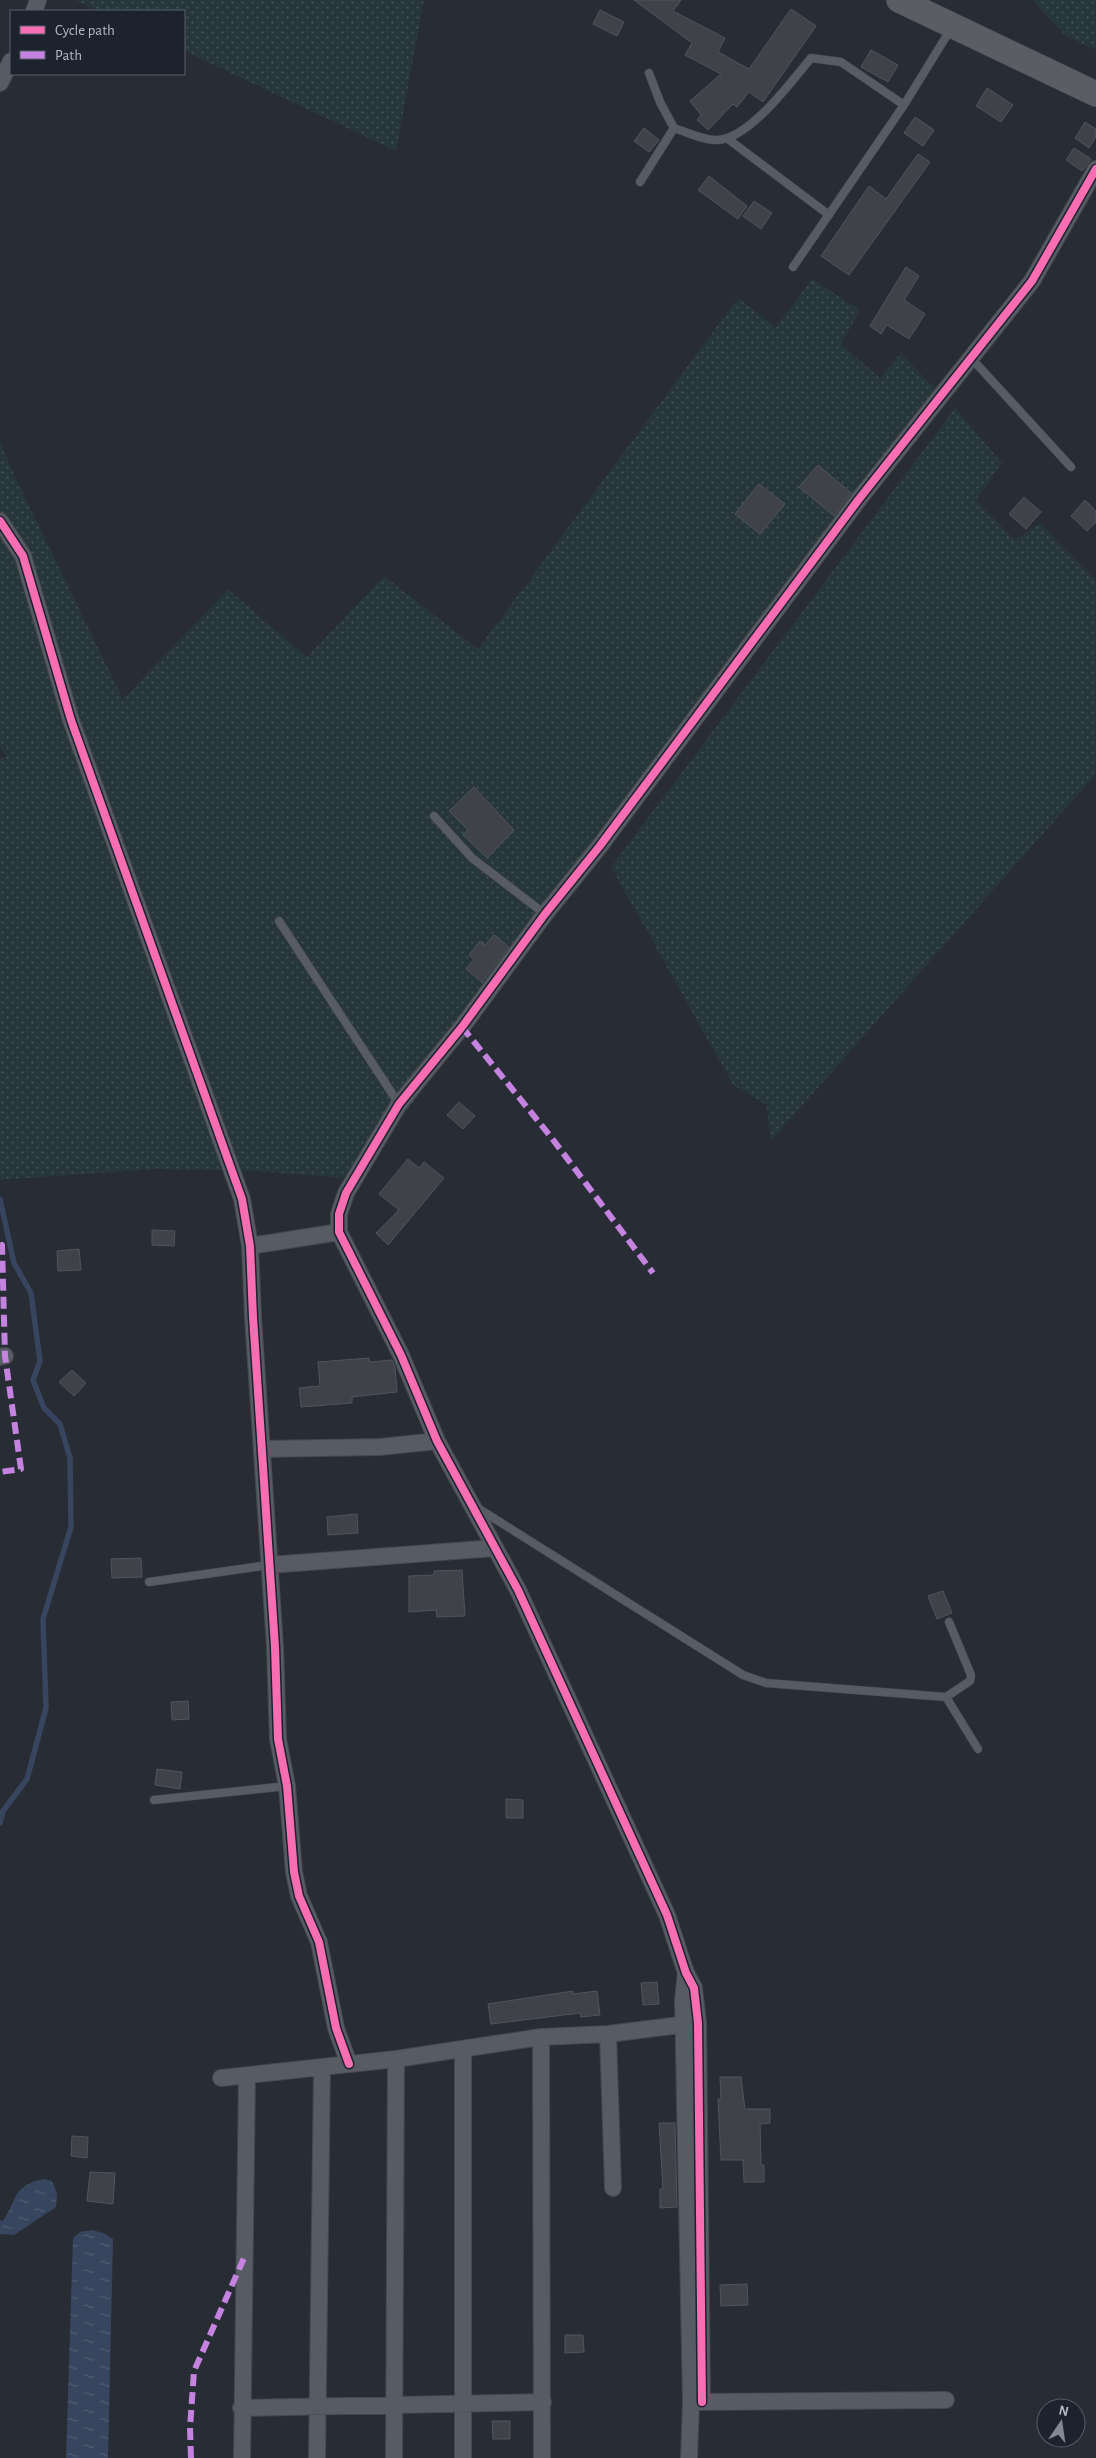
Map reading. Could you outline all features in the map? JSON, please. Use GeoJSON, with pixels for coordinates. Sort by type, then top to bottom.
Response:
{"type":"FeatureCollection","features":[{"type":"Feature","properties":{"kind":"main road"},"geometry":{"type":"LineString","coordinates":[[899,0],[1096,94]]}},
{"type":"Feature","properties":{"kind":"street"},"geometry":{"type":"LineString","coordinates":[[0,83],[10,62]]}},
{"type":"Feature","properties":{"kind":"street"},"geometry":{"type":"LineString","coordinates":[[690,2458],[697,2402],[691,2024],[683,2000],[686,1973],[667,1915],[518,1590],[474,1505],[437,1440],[401,1355],[339,1232],[339,1214],[346,1193],[399,1104],[462,1026],[545,914],[605,839],[860,499],[1032,281],[1096,169]]}},
{"type":"Feature","properties":{"kind":"street"},"geometry":{"type":"LineString","coordinates":[[0,521],[23,556],[71,720],[242,1199],[250,1246],[269,1565],[276,1647],[278,1740],[287,1786],[294,1872],[299,1896],[319,1942],[336,2028],[349,2064]]}},
{"type":"Feature","properties":{"kind":"street"},"geometry":{"type":"LineString","coordinates":[[250,1246],[339,1232]]}},
{"type":"Feature","properties":{"kind":"street"},"geometry":{"type":"LineString","coordinates":[[262,1449],[380,1447],[437,1440]]}},
{"type":"Feature","properties":{"kind":"street"},"geometry":{"type":"LineString","coordinates":[[269,1565],[495,1548]]}},
{"type":"Feature","properties":{"kind":"street"},"geometry":{"type":"LineString","coordinates":[[221,2078],[396,2059],[540,2037],[608,2034],[691,2024]]}},
{"type":"Feature","properties":{"kind":"street"},"geometry":{"type":"LineString","coordinates":[[608,2034],[613,2188]]}},
{"type":"Feature","properties":{"kind":"street"},"geometry":{"type":"LineString","coordinates":[[540,2037],[542,2458]]}},
{"type":"Feature","properties":{"kind":"street"},"geometry":{"type":"LineString","coordinates":[[463,2048],[461,2404],[463,2458]]}},
{"type":"Feature","properties":{"kind":"street"},"geometry":{"type":"LineString","coordinates":[[394,2458],[396,2059]]}},
{"type":"Feature","properties":{"kind":"street"},"geometry":{"type":"LineString","coordinates":[[317,2458],[322,2067]]}},
{"type":"Feature","properties":{"kind":"street"},"geometry":{"type":"LineString","coordinates":[[242,2458],[241,2408],[248,2076]]}},
{"type":"Feature","properties":{"kind":"street"},"geometry":{"type":"LineString","coordinates":[[697,2402],[946,2400]]}},
{"type":"Feature","properties":{"kind":"street"},"geometry":{"type":"LineString","coordinates":[[241,2408],[542,2402]]}},
{"type":"Feature","properties":{"kind":"lane"},"geometry":{"type":"LineString","coordinates":[[793,267],[904,106],[953,26]]}},
{"type":"Feature","properties":{"kind":"lane"},"geometry":{"type":"LineString","coordinates":[[650,73],[660,102],[674,128],[716,141],[728,139],[748,126],[778,97],[811,58],[841,62],[904,106]]}},
{"type":"Feature","properties":{"kind":"lane"},"geometry":{"type":"LineString","coordinates":[[640,182],[674,128]]}},
{"type":"Feature","properties":{"kind":"lane"},"geometry":{"type":"LineString","coordinates":[[728,139],[829,215]]}},
{"type":"Feature","properties":{"kind":"lane"},"geometry":{"type":"LineString","coordinates":[[972,359],[1071,468]]}},
{"type":"Feature","properties":{"kind":"lane"},"geometry":{"type":"LineString","coordinates":[[434,816],[472,858],[545,914]]}},
{"type":"Feature","properties":{"kind":"lane"},"geometry":{"type":"LineString","coordinates":[[279,921],[399,1104]]}},
{"type":"Feature","properties":{"kind":"lane"},"geometry":{"type":"LineString","coordinates":[[474,1505],[743,1675],[766,1683],[946,1697],[970,1681],[971,1675],[949,1622]]}},
{"type":"Feature","properties":{"kind":"lane"},"geometry":{"type":"LineString","coordinates":[[149,1582],[269,1565]]}},
{"type":"Feature","properties":{"kind":"lane"},"geometry":{"type":"LineString","coordinates":[[946,1697],[978,1749]]}},
{"type":"Feature","properties":{"kind":"lane"},"geometry":{"type":"LineString","coordinates":[[154,1800],[287,1786]]}},
{"type":"Feature","properties":{"kind":"shaded area"},"geometry":{"type":"Polygon","coordinates":[[[75,0],[424,0],[396,151],[185,51],[185,10],[97,10],[75,0]]]}},
{"type":"Feature","properties":{"kind":"shaded area"},"geometry":{"type":"Polygon","coordinates":[[[1032,0],[1096,0],[1096,50],[1066,36],[1032,0]]]}},
{"type":"Feature","properties":{"kind":"shaded area"},"geometry":{"type":"Polygon","coordinates":[[[812,279],[860,310],[841,344],[880,378],[901,353],[943,397],[478,1009],[360,1179],[255,1171],[154,1169],[0,1180],[0,758],[7,757],[0,747],[0,441],[12,471],[123,699],[228,589],[307,657],[384,576],[478,649],[738,298],[776,327],[812,279]]]}},
{"type":"Feature","properties":{"kind":"shaded area"},"geometry":{"type":"Polygon","coordinates":[[[955,408],[1002,463],[976,500],[1015,540],[1040,523],[1096,580],[1096,774],[770,1142],[767,1105],[733,1085],[611,867],[955,408]]]}},
{"type":"Feature","properties":{"kind":"water"},"geometry":{"type":"Polygon","coordinates":[[[44,2179],[52,2181],[57,2194],[56,2207],[14,2235],[0,2234],[0,2220],[3,2221],[21,2189],[26,2185],[44,2179]]]}},
{"type":"Feature","properties":{"kind":"water"},"geometry":{"type":"Polygon","coordinates":[[[92,2230],[103,2233],[113,2239],[108,2458],[66,2458],[73,2238],[80,2232],[92,2230]]]}},
{"type":"Feature","properties":{"kind":"building"},"geometry":{"type":"Polygon","coordinates":[[[634,0],[681,0],[673,11],[725,38],[718,52],[749,69],[791,9],[816,26],[763,102],[749,92],[737,107],[733,104],[708,130],[697,120],[701,115],[690,101],[721,74],[685,55],[692,43],[634,0]]]}},
{"type":"Feature","properties":{"kind":"building"},"geometry":{"type":"Polygon","coordinates":[[[600,10],[624,22],[617,36],[593,24],[600,10]]]}},
{"type":"Feature","properties":{"kind":"building"},"geometry":{"type":"Polygon","coordinates":[[[871,50],[898,65],[888,82],[861,67],[871,50]]]}},
{"type":"Feature","properties":{"kind":"building"},"geometry":{"type":"Polygon","coordinates":[[[987,88],[1013,105],[1001,122],[976,106],[987,88]]]}},
{"type":"Feature","properties":{"kind":"building"},"geometry":{"type":"Polygon","coordinates":[[[915,117],[934,130],[923,146],[904,133],[915,117]]]}},
{"type":"Feature","properties":{"kind":"building"},"geometry":{"type":"Polygon","coordinates":[[[1085,122],[1096,129],[1096,137],[1089,148],[1075,138],[1085,122]]]}},
{"type":"Feature","properties":{"kind":"building"},"geometry":{"type":"Polygon","coordinates":[[[644,128],[659,140],[649,152],[634,141],[644,128]]]}},
{"type":"Feature","properties":{"kind":"building"},"geometry":{"type":"Polygon","coordinates":[[[1074,148],[1091,159],[1082,171],[1066,160],[1074,148]]]}},
{"type":"Feature","properties":{"kind":"building"},"geometry":{"type":"Polygon","coordinates":[[[918,154],[930,162],[849,275],[821,256],[869,186],[886,199],[918,154]]]}},
{"type":"Feature","properties":{"kind":"building"},"geometry":{"type":"Polygon","coordinates":[[[709,176],[747,206],[738,219],[698,190],[709,176]]]}},
{"type":"Feature","properties":{"kind":"building"},"geometry":{"type":"Polygon","coordinates":[[[754,201],[772,213],[761,229],[743,216],[754,201]]]}},
{"type":"Feature","properties":{"kind":"building"},"geometry":{"type":"Polygon","coordinates":[[[906,267],[919,276],[904,300],[925,314],[909,339],[887,325],[881,334],[870,326],[906,267]]]}},
{"type":"Feature","properties":{"kind":"building"},"geometry":{"type":"Polygon","coordinates":[[[818,465],[851,493],[834,516],[799,487],[818,465]]]}},
{"type":"Feature","properties":{"kind":"building"},"geometry":{"type":"Polygon","coordinates":[[[759,484],[785,504],[760,534],[735,514],[759,484]]]}},
{"type":"Feature","properties":{"kind":"building"},"geometry":{"type":"Polygon","coordinates":[[[1024,497],[1041,512],[1026,529],[1009,514],[1024,497]]]}},
{"type":"Feature","properties":{"kind":"building"},"geometry":{"type":"Polygon","coordinates":[[[1085,500],[1096,511],[1096,522],[1087,531],[1071,516],[1085,500]]]}},
{"type":"Feature","properties":{"kind":"building"},"geometry":{"type":"Polygon","coordinates":[[[474,787],[514,830],[487,858],[463,835],[468,830],[449,811],[474,787]]]}},
{"type":"Feature","properties":{"kind":"building"},"geometry":{"type":"Polygon","coordinates":[[[494,935],[509,947],[482,982],[466,969],[474,959],[469,955],[480,941],[485,945],[494,935]]]}},
{"type":"Feature","properties":{"kind":"building"},"geometry":{"type":"Polygon","coordinates":[[[459,1102],[475,1116],[463,1129],[447,1115],[459,1102]]]}},
{"type":"Feature","properties":{"kind":"building"},"geometry":{"type":"Polygon","coordinates":[[[408,1159],[419,1168],[424,1162],[444,1178],[388,1245],[376,1233],[399,1210],[379,1194],[408,1159]]]}},
{"type":"Feature","properties":{"kind":"building"},"geometry":{"type":"Polygon","coordinates":[[[152,1230],[175,1231],[174,1246],[152,1245],[152,1230]]]}},
{"type":"Feature","properties":{"kind":"building"},"geometry":{"type":"Polygon","coordinates":[[[79,1249],[81,1270],[58,1271],[57,1251],[79,1249]]]}},
{"type":"Feature","properties":{"kind":"building"},"geometry":{"type":"Polygon","coordinates":[[[369,1358],[369,1362],[392,1360],[395,1367],[397,1392],[352,1397],[352,1403],[301,1407],[299,1388],[320,1386],[318,1362],[369,1358]]]}},
{"type":"Feature","properties":{"kind":"building"},"geometry":{"type":"Polygon","coordinates":[[[72,1370],[86,1383],[74,1396],[59,1382],[72,1370]]]}},
{"type":"Feature","properties":{"kind":"building"},"geometry":{"type":"Polygon","coordinates":[[[357,1514],[358,1533],[328,1535],[327,1517],[357,1514]]]}},
{"type":"Feature","properties":{"kind":"building"},"geometry":{"type":"Polygon","coordinates":[[[141,1558],[142,1577],[112,1578],[111,1559],[141,1558]]]}},
{"type":"Feature","properties":{"kind":"building"},"geometry":{"type":"Polygon","coordinates":[[[462,1570],[465,1616],[437,1617],[436,1610],[409,1612],[409,1576],[434,1575],[434,1571],[462,1570]]]}},
{"type":"Feature","properties":{"kind":"building"},"geometry":{"type":"Polygon","coordinates":[[[943,1591],[952,1613],[937,1619],[928,1596],[943,1591]]]}},
{"type":"Feature","properties":{"kind":"building"},"geometry":{"type":"Polygon","coordinates":[[[188,1701],[189,1719],[172,1720],[171,1702],[188,1701]]]}},
{"type":"Feature","properties":{"kind":"building"},"geometry":{"type":"Polygon","coordinates":[[[157,1769],[182,1772],[180,1789],[155,1785],[157,1769]]]}},
{"type":"Feature","properties":{"kind":"building"},"geometry":{"type":"Polygon","coordinates":[[[506,1799],[523,1800],[523,1818],[506,1818],[506,1799]]]}},
{"type":"Feature","properties":{"kind":"building"},"geometry":{"type":"Polygon","coordinates":[[[657,1982],[659,2004],[643,2005],[641,1983],[657,1982]]]}},
{"type":"Feature","properties":{"kind":"building"},"geometry":{"type":"Polygon","coordinates":[[[573,1991],[573,1994],[597,1991],[600,2015],[581,2017],[580,2013],[491,2024],[488,2004],[573,1991]]]}},
{"type":"Feature","properties":{"kind":"building"},"geometry":{"type":"Polygon","coordinates":[[[720,2077],[741,2077],[745,2109],[770,2109],[770,2123],[760,2124],[761,2165],[764,2165],[764,2182],[744,2182],[743,2160],[721,2160],[718,2099],[721,2099],[720,2077]]]}},
{"type":"Feature","properties":{"kind":"building"},"geometry":{"type":"Polygon","coordinates":[[[659,2123],[675,2123],[677,2207],[660,2208],[660,2189],[663,2189],[659,2123]]]}},
{"type":"Feature","properties":{"kind":"building"},"geometry":{"type":"Polygon","coordinates":[[[72,2136],[88,2137],[87,2158],[71,2156],[72,2136]]]}},
{"type":"Feature","properties":{"kind":"building"},"geometry":{"type":"Polygon","coordinates":[[[90,2172],[115,2173],[113,2204],[87,2201],[90,2172]]]}},
{"type":"Feature","properties":{"kind":"building"},"geometry":{"type":"Polygon","coordinates":[[[747,2284],[748,2305],[721,2306],[720,2285],[747,2284]]]}},
{"type":"Feature","properties":{"kind":"building"},"geometry":{"type":"Polygon","coordinates":[[[565,2335],[583,2335],[584,2352],[565,2353],[565,2335]]]}},
{"type":"Feature","properties":{"kind":"building"},"geometry":{"type":"Polygon","coordinates":[[[492,2421],[510,2421],[510,2439],[493,2439],[492,2421]]]}},
{"type":"Feature","properties":{"kind":"waterway"},"geometry":{"type":"LineString","coordinates":[[0,1199],[14,1263],[31,1293],[40,1361],[33,1380],[44,1408],[60,1424],[70,1458],[71,1527],[43,1619],[46,1708],[27,1779],[3,1811],[0,1823]]}},
{"type":"Feature","properties":{"kind":"marked path"},"geometry":{"type":"LineString","coordinates":[[462,1027],[551,1137],[653,1273]]}},
{"type":"Feature","properties":{"kind":"marked path"},"geometry":{"type":"LineString","coordinates":[[0,1246],[2,1245],[5,1356],[21,1469],[0,1472]]}},
{"type":"Feature","properties":{"kind":"marked path"},"geometry":{"type":"LineString","coordinates":[[191,2458],[190,2428],[194,2371],[244,2258]]}},
{"type":"Feature","properties":{"kind":"cycle path"},"geometry":{"type":"LineString","coordinates":[[702,2402],[698,2023],[694,1988],[686,1973],[667,1915],[518,1590],[437,1441],[401,1355],[339,1232],[339,1214],[346,1193],[399,1104],[462,1027],[545,914],[599,847],[859,499],[1032,281],[1096,169]]}},
{"type":"Feature","properties":{"kind":"cycle path"},"geometry":{"type":"LineString","coordinates":[[0,521],[23,556],[71,720],[242,1199],[250,1246],[275,1647],[278,1739],[287,1786],[294,1872],[299,1896],[319,1942],[336,2028],[349,2064]]}}]}
